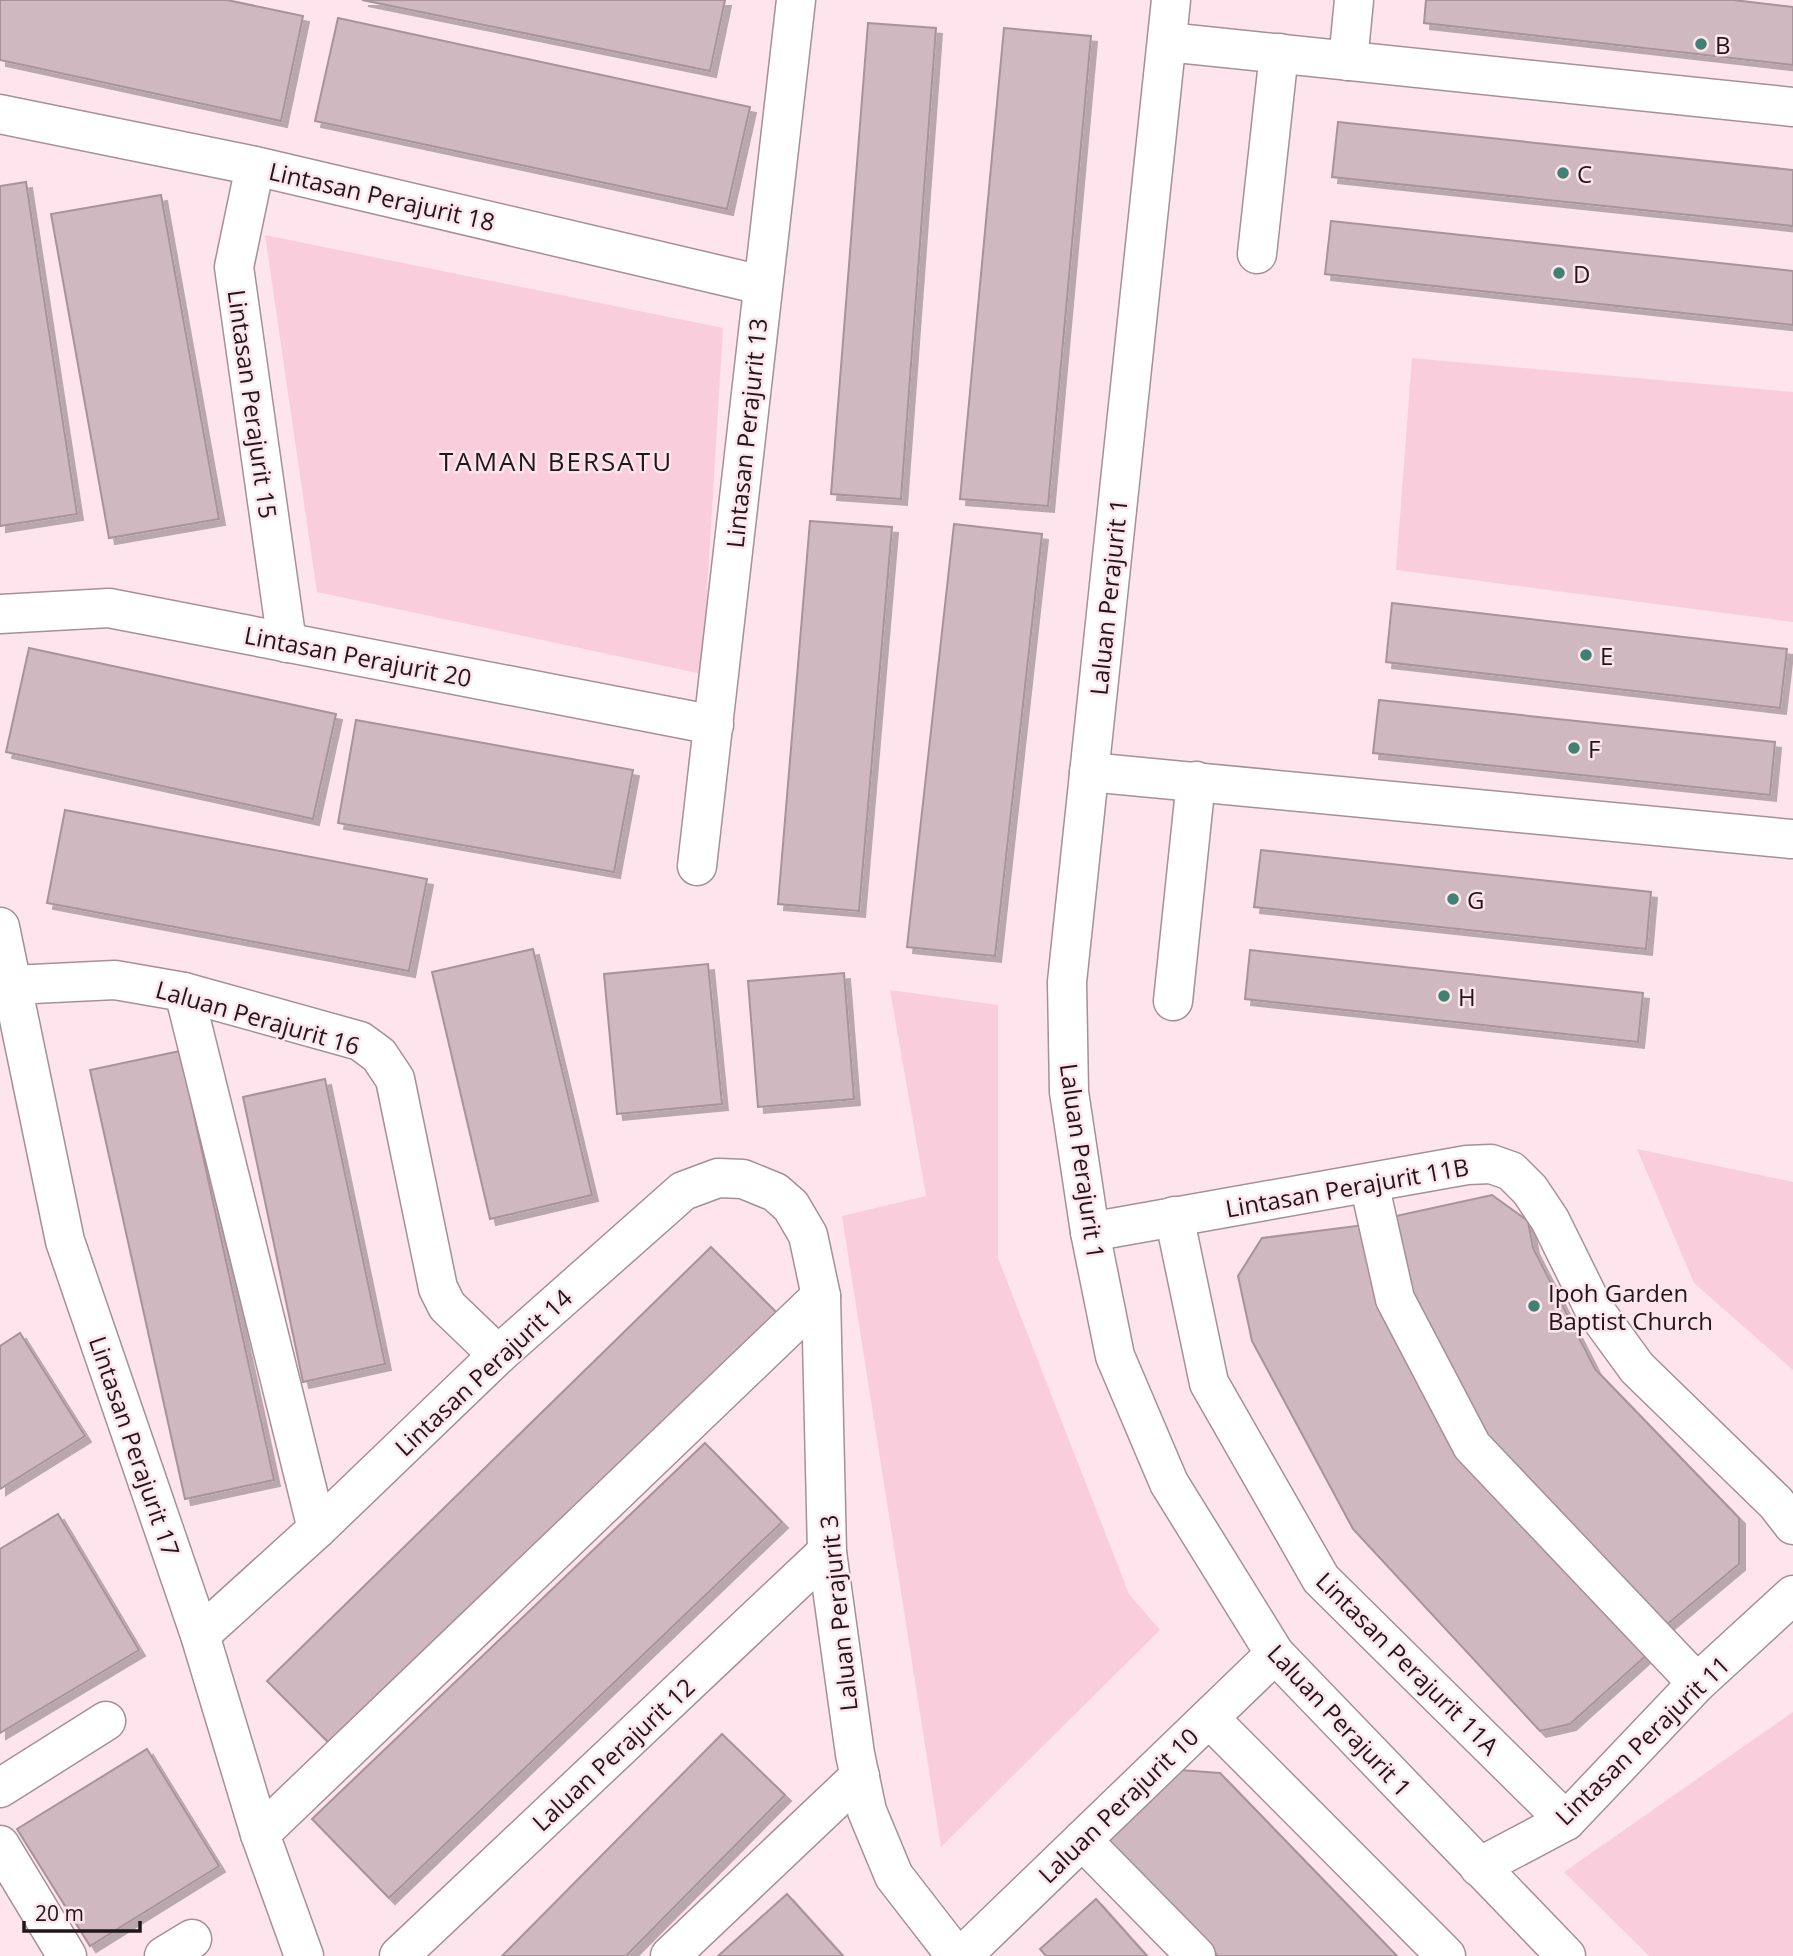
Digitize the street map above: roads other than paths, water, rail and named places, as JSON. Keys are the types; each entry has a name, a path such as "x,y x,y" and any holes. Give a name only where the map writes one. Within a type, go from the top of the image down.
{"street":[{"name":"Lintasan Perajurit 13","path":"697,866 796,0"},
{"name":"Laluan Perajurit 1","path":"1171,0 1068,982 1069,1092 1090,1232 1115,1356 1168,1483 1275,1654 1566,1956"},
{"path":"1348,61 1354,0"},
{"path":"1167,42 1793,107"},
{"path":"1257,254 1279,53"},
{"name":"Lintasan Perajurit 18","path":"0,114 255,166 762,285"},
{"name":"Lintasan Perajurit 15","path":"255,166 234,267 287,643"},
{"name":"Lintasan Perajurit 20","path":"0,614 109,608 715,725"},
{"path":"1089,772 1791,839"},
{"path":"1173,1001 1196,781"},
{"name":"Lintasan Perajurit 17","path":"0,927 65,1241 200,1635 260,1834 304,1956"},
{"name":"Laluan Perajurit 16","path":"12,985 115,980 184,992 360,1041 379,1055 395,1079 438,1289 447,1306 498,1355"},
{"path":"184,992 317,1530"},
{"name":"Lintasan Perajurit 11B","path":"1090,1232 1479,1164 1491,1164 1511,1171 1530,1190 1550,1220 1594,1309 1637,1368 1785,1514"},
{"name":"Lintasan Perajurit 14","path":"200,1635 317,1530 498,1355 683,1191 718,1178 743,1179 775,1192 791,1206"},
{"path":"1369,1183 1395,1299 1472,1446 1698,1683"},
{"name":"Laluan Perajurit 3","path":"791,1206 808,1235 821,1296 827,1552 867,1811 894,1876 956,1956"},
{"name":"Lintasan Perajurit 11A","path":"1174,1216 1209,1383 1321,1579 1566,1821"},
{"path":"260,1834 821,1296"},
{"name":"Laluan Perajurit 12","path":"399,1956 827,1552"},
{"name":"Lintasan Perajurit 11","path":"1479,1867 1566,1821 1698,1683 1793,1595"},
{"name":"Laluan Perajurit 10","path":"962,1956 1275,1654"},
{"path":"1209,1718 1446,1956"},
{"path":"0,1788 106,1721"},
{"path":"670,1956 860,1776"},
{"path":"1082,1840 1196,1956"},
{"path":"0,1845 66,1956"}],"place":[{"name":"B","path":"1701,44"},
{"name":"C","path":"1563,173"},
{"name":"D","path":"1559,273"},
{"name":"E","path":"1586,655"},
{"name":"F","path":"1574,748"},
{"name":"G","path":"1453,899"},
{"name":"H","path":"1444,996"},
{"name":"Ipoh Garden Baptist Church","path":"1534,1306"}],"district":[{"name":"TAMAN BERSATU","path":"556,461"}]}
